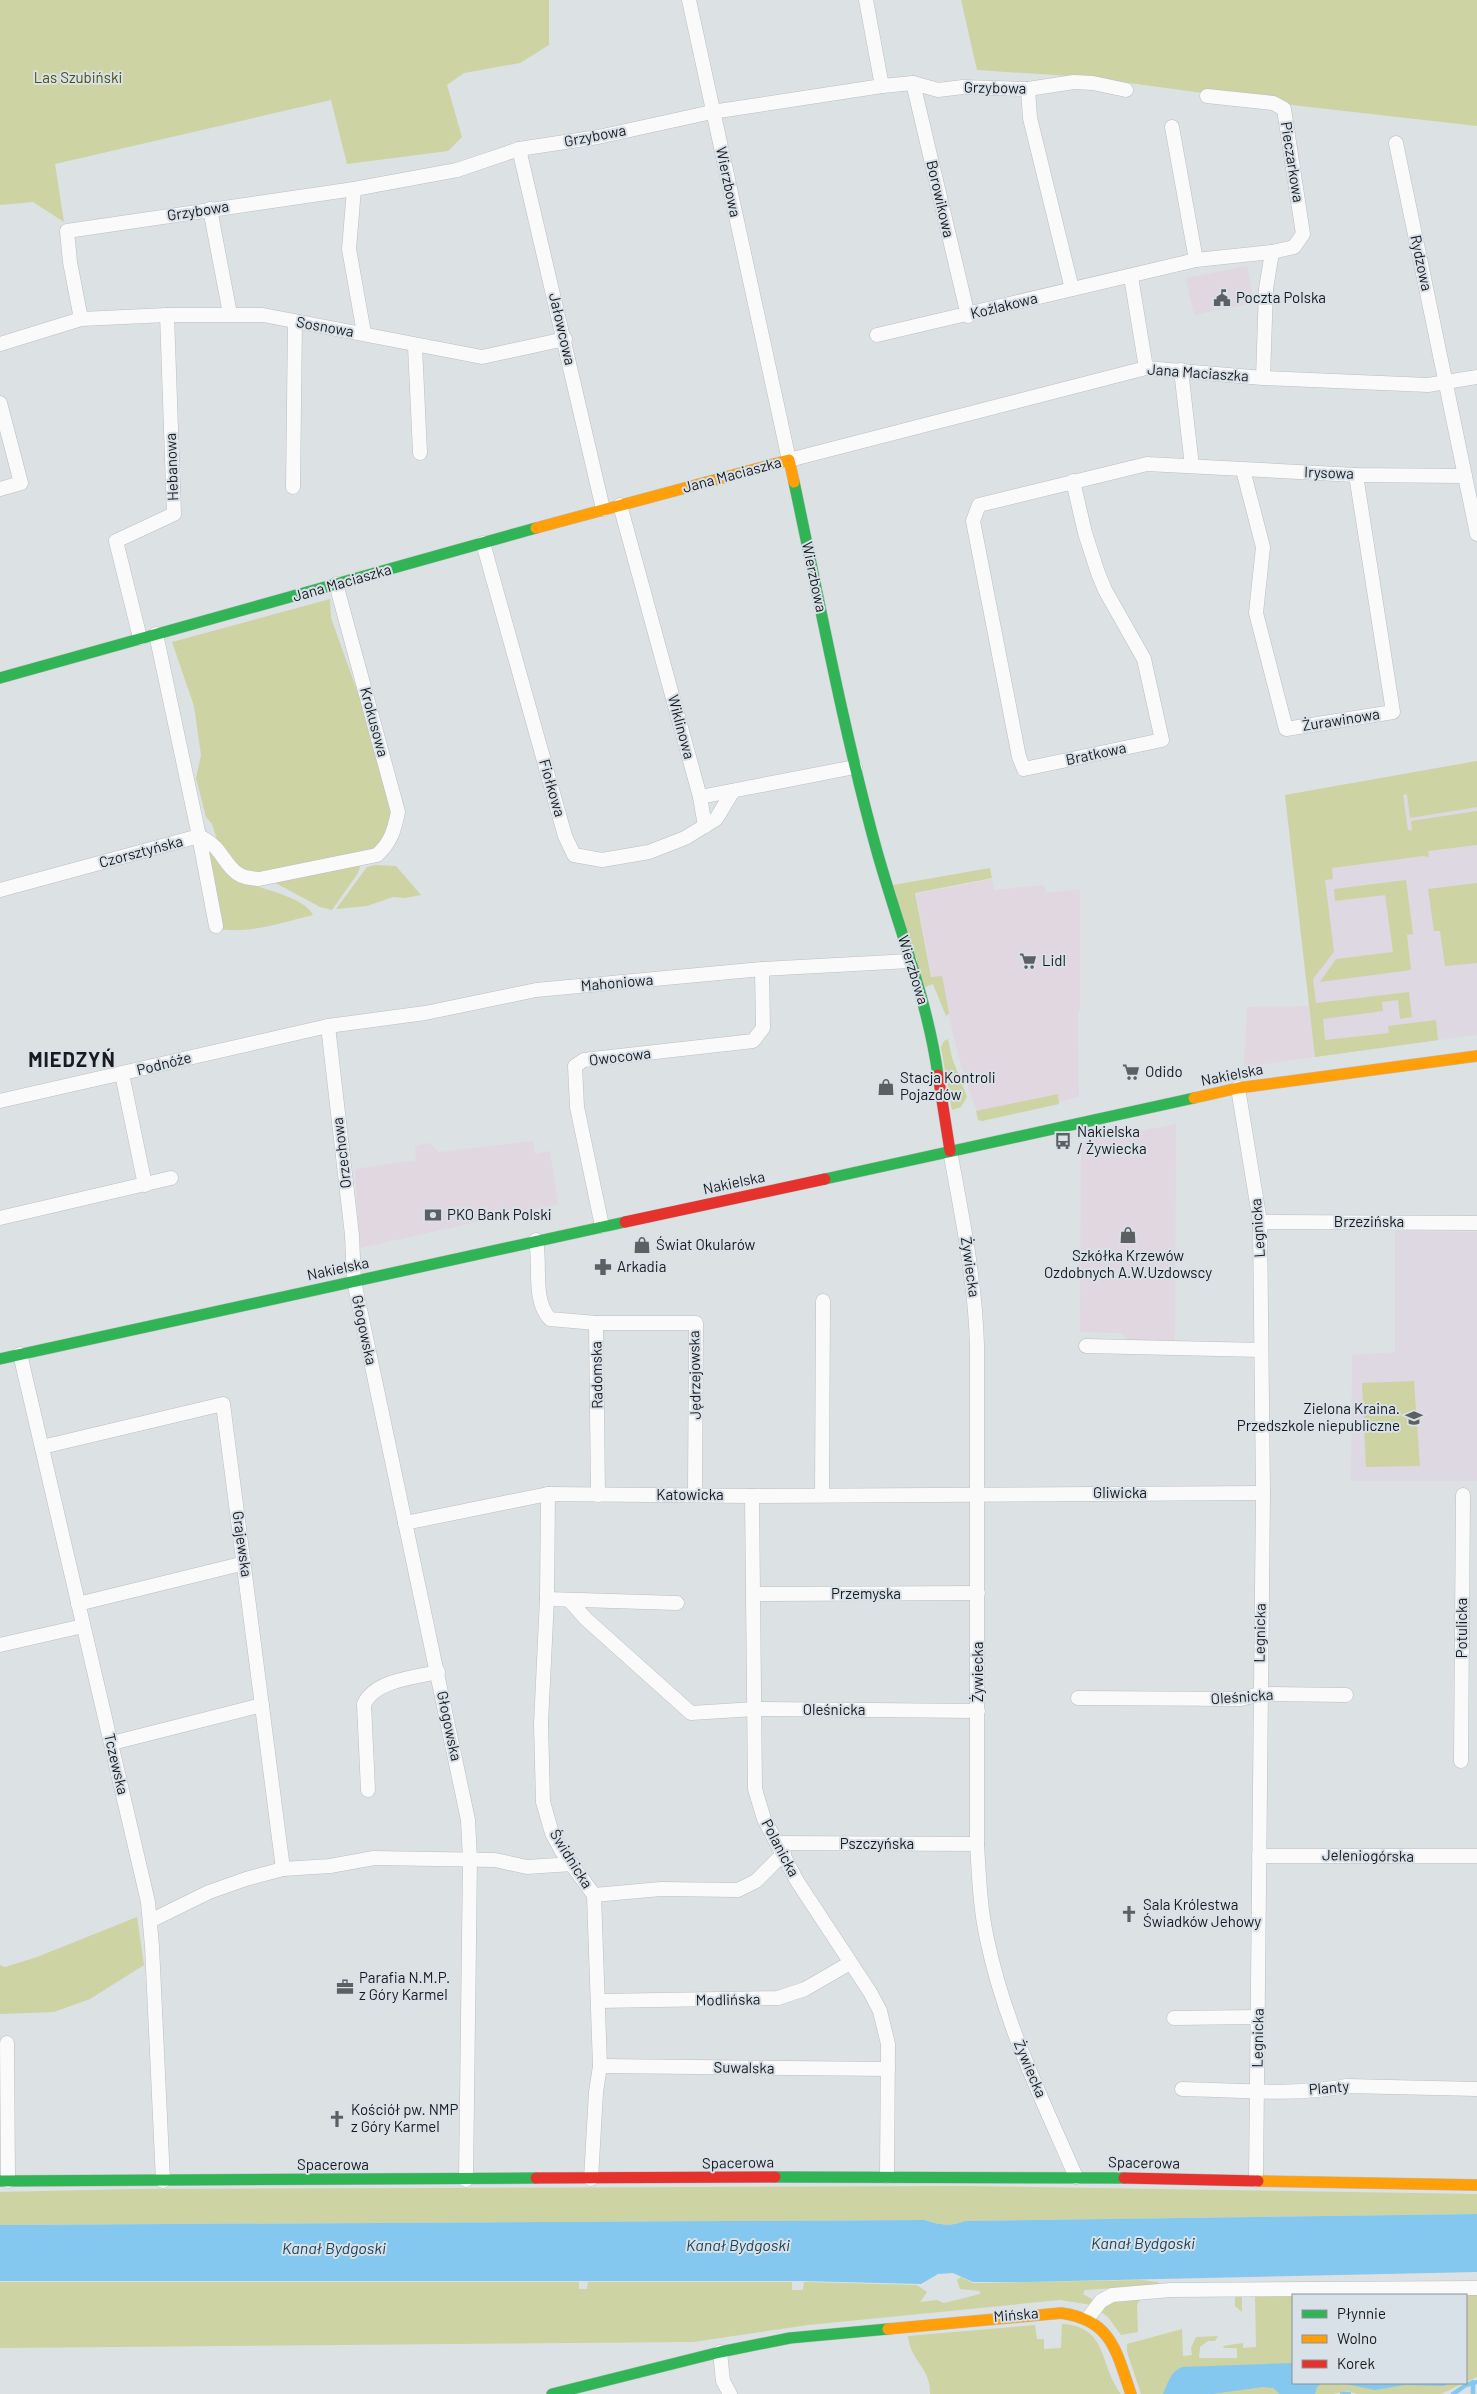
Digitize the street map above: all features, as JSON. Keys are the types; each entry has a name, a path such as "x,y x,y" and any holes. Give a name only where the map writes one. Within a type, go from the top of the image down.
{"street":[{"name":"Wierzbowa","path":"689,0 855,766 879,861 932,1033 950,1151"},
{"path":"866,0 882,86"},
{"name":"Grzybowa","path":"81,319 70,262 67,231 354,189 457,170 519,150 598,137 712,112 882,86 913,83 938,90 963,87 1028,89 1074,82 1093,83 1126,90"},
{"name":"Borowikowa","path":"913,83 968,316"},
{"path":"1028,89 1030,118 1072,289"},
{"name":"Pieczarkowa","path":"1207,96 1273,104 1284,109 1303,234"},
{"path":"1172,127 1196,260"},
{"name":"Rydzowa","path":"1396,144 1477,530"},
{"name":"Jałowcowa","path":"519,150 565,339 603,509"},
{"path":"354,189 349,249 364,333"},
{"path":"210,209 230,314"},
{"name":"Koźlakowa","path":"878,335 968,316 1196,260 1272,252 1294,247 1303,234"},
{"path":"1263,378 1266,289 1272,252"},
{"path":"1131,277 1146,368"},
{"name":"Sosnowa","path":"0,344 81,319 230,314 263,315 364,333 415,346 482,357 565,339"},
{"name":"Hebanowa","path":"140,638 116,541 174,514 167,315"},
{"path":"293,487 295,322"},
{"path":"415,346 420,453"},
{"name":"Jana Maciaszka","path":"0,678 603,509 1146,368 1263,378 1428,385 1477,377"},
{"path":"1181,370 1192,466"},
{"path":"0,403 21,483 0,488"},
{"name":"Irysowa","path":"978,505 1147,464 1356,475 1465,476"},
{"name":"Żurawinowa","path":"1243,470 1263,547 1256,613 1286,729 1393,712 1356,475"},
{"name":"Bratkowa","path":"978,505 973,521 1019,757 1024,769 1162,740 1144,658 1109,597 1098,573 1085,533 1073,481"},
{"name":"Wiklinowa","path":"620,505 700,797 705,826"},
{"name":"Fiołkowa","path":"483,543 565,836 574,855 602,860 649,852 685,838 716,819 733,791"},
{"name":"Krokusowa","path":"199,836 214,846 233,872 244,878 258,879 377,855 388,845 394,833 398,812 336,584"},
{"name":"Czorsztyńska","path":"0,890 199,836 156,634"},
{"path":"700,797 855,766"},
{"path":"199,836 216,926"},
{"name":"Mahoniowa","path":"328,1026 425,1013 536,990 762,969 910,962"},
{"name":"Owocowa","path":"602,1226 577,1108 575,1066 584,1060 752,1041 763,1028 762,969"},
{"name":"Podnóże","path":"0,1101 328,1026"},
{"name":"Orzechowa","path":"328,1026 352,1234 354,1280"},
{"name":"Nakielska","path":"0,1359 536,1240 1238,1088 1477,1056"},
{"path":"122,1074 145,1184"},
{"name":"Legnicka","path":"1238,1088 1260,1222 1262,1493 1256,2180"},
{"name":"Żywiecka","path":"950,1151 968,1245 976,1303 978,1493 977,1844 984,1925 1001,1995 1024,2057 1076,2177"},
{"path":"0,1218 172,1178"},
{"name":"Brzezińska","path":"1260,1222 1477,1223"},
{"name":"Radomska","path":"536,1240 539,1255 540,1301 544,1312 550,1319 556,1321 596,1324 598,1495"},
{"name":"Głogowska","path":"354,1280 466,1806 470,1859 466,2180"},
{"path":"822,1495 823,1301"},
{"name":"Jędrzejowska","path":"596,1324 696,1324 695,1495"},
{"path":"1086,1346 1261,1350"},
{"name":"Tczewska","path":"20,1354 112,1743 150,1921 163,2181"},
{"name":"Grajewska","path":"42,1447 224,1404 283,1869"},
{"name":"Gliwicka","path":"978,1493 1262,1493"},
{"name":"Katowicka","path":"405,1523 548,1494 752,1496 978,1493"},
{"name":"Świdnicka","path":"548,1494 547,1600 541,1714 543,1802 552,1833 594,1895 600,2066 596,2092 591,2179"},
{"name":"Potulicka","path":"1460,1761 1463,1495"},
{"name":"Polanicka","path":"752,1496 755,1789 764,1819 797,1881 880,2011 888,2044 887,2176"},
{"path":"78,1604 245,1563"},
{"name":"Przemyska","path":"754,1594 978,1593"},
{"path":"547,1600 677,1604"},
{"name":"Oleśnicka","path":"570,1601 586,1619 691,1713 755,1709 978,1711"},
{"path":"0,1645 83,1626"},
{"path":"368,1790 364,1704 367,1699 387,1686 438,1672"},
{"name":"Oleśnicka","path":"1078,1698 1241,1700 1260,1694 1346,1695"},
{"path":"112,1743 262,1705"},
{"name":"Pszczyńska","path":"780,1848 977,1844"},
{"path":"594,1895 661,1889 732,1891 748,1886 764,1874 780,1848"},
{"name":"Jeleniogórska","path":"1260,1856 1477,1856"},
{"path":"150,1921 209,1892 283,1869 330,1866 374,1858 495,1860 527,1867 572,1864"},
{"path":"764,1874 783,1874 797,1881"},
{"name":"Modlińska","path":"598,2001 778,1998 805,1989 850,1963"},
{"path":"1174,2018 1258,2017"},
{"path":"4,2181 7,2043"},
{"name":"Suwalska","path":"600,2066 888,2069"},
{"name":"Planty","path":"1182,2089 1318,2090 1347,2086 1477,2089"},
{"name":"Spacerowa","path":"4,2181 466,2180 887,2176 1076,2177 1477,2185"},
{"path":"1131,2393 1109,2339 1102,2328 1088,2318 1101,2301 1112,2295 1171,2290 1477,2288"},
{"name":"Mińska","path":"552,2394 720,2352 790,2338 1016,2315 1061,2313 1088,2318"},
{"path":"720,2352 722,2377 730,2394"}],"shaded area":[{"path":"1247,266 1254,303 1194,315 1186,278"},
{"path":"1477,761 1477,1035 1315,1057 1285,795"},
{"path":"992,879 994,890 1044,885 1046,893 1080,889 1079,1097 979,1118 958,1055 949,1016 932,978 916,894"},
{"path":"1309,1006 1315,1057 1244,1067 1247,1007"},
{"name":"Szkółka Krzewów Ozdobnych A.W.Uzdowscy","path":"1176,1124 1175,1341 1129,1341 1121,1333 1080,1332 1081,1142"},
{"path":"533,1141 535,1154 550,1151 558,1204 360,1248 355,1169 416,1160 415,1146 429,1143 439,1152"},
{"name":"Zielona Kraina. Przedszkole niepubliczne","path":"1395,1231 1477,1232 1477,1481 1351,1481 1352,1355 1395,1352"}],"green space":[{"name":"Las Szubiński","path":"0,0 549,0 549,45 520,63 464,73 447,85 462,137 448,151 347,164 331,100 55,164 64,222 33,202 0,205"},
{"path":"961,0 1477,0 1477,126 1283,104 1086,77 977,70"},
{"path":"330,599 331,618 365,713 390,811 391,819 383,847 263,875 237,871 218,843 212,824 206,817 196,778 201,755 194,706 172,642"},
{"path":"1477,761 1477,807 1410,818 1407,794 1403,795 1408,830 1412,830 1411,821 1477,811 1477,845 1428,851 1429,857 1423,856 1332,868 1333,879 1325,880 1334,952 1313,979 1316,1003 1409,992 1412,1017 1400,1019 1398,1000 1382,1002 1383,1011 1323,1019 1325,1040 1389,1033 1388,1026 1436,1020 1438,1040 1315,1057 1285,795"},
{"path":"206,848 228,873 236,879 289,897 308,908 313,915 255,929 220,929"},
{"path":"357,863 360,867 358,873 332,910 320,907 270,880"},
{"path":"375,865 396,866 421,895 405,898 393,897 367,906 336,909 367,867"},
{"path":"990,868 992,878 915,893 931,977 942,976 949,1013 946,1016 933,984 925,987 893,885"},
{"path":"1406,880 1413,934 1407,935 1411,970 1320,982 1336,959 1393,952 1385,895 1335,901 1334,889"},
{"path":"1477,883 1477,963 1445,966 1440,931 1434,931 1428,889"},
{"path":"948,1039 952,1058 967,1097 961,1107 952,1110 941,1047 944,1041"},
{"path":"1058,1094 1059,1104 982,1121 978,1120 976,1111"},
{"path":"1414,1381 1420,1466 1366,1467 1362,1383"},
{"path":"137,1917 144,1965 90,1999 54,2012 0,2014 0,1965 5,1967 37,1957"},
{"path":"962,2186 1477,2194 1477,2214 965,2221 950,2225 925,2220 0,2225 0,2192 131,2189"},
{"path":"961,2277 973,2283 1141,2280 1158,2282 1159,2285 1085,2290 1083,2294 1095,2301 1092,2305 1060,2300 808,2325 693,2342 0,2348 0,2282 579,2282 579,2289 587,2289 588,2282 792,2282 792,2290 803,2290 804,2282 917,2285 927,2292 920,2302 937,2300 944,2303 980,2294 980,2291 960,2289 957,2280"},
{"path":"1477,2292 1477,2377 1467,2382 1467,2294 1316,2294"},
{"path":"1292,2294 1292,2384 1462,2384 1441,2394 1357,2394 1348,2391 1333,2394 1141,2394 1127,2352 1127,2344 1182,2329 1183,2356 1192,2355 1191,2348 1196,2337 1218,2336 1215,2341 1208,2341 1200,2347 1199,2358 1237,2358 1237,2348 1224,2348 1223,2346 1243,2343 1243,2348 1256,2347 1255,2295 1242,2295 1242,2312 1235,2306 1235,2295"},
{"path":"1140,2299 1137,2305 1138,2332 1121,2335 1108,2317 1101,2312 1109,2301"},
{"path":"1062,2324 1077,2326 1088,2332 1095,2339 1114,2383 1121,2394 930,2394 927,2377 913,2353 908,2336 1035,2325 1037,2339 1044,2339 1044,2349 1061,2348"}],"water":[{"name":"Kanał Bydgoski","path":"1477,2214 1477,2272 1024,2282 973,2282 953,2273 938,2274 921,2284 803,2281 0,2281 0,2225 925,2220 950,2225 965,2221"},
{"path":"1292,2363 1292,2384 1321,2384 1317,2387 1315,2394 1280,2394 1273,2388 1263,2387 1212,2394 1163,2394 1172,2375 1182,2367"},
{"path":"1345,2384 1448,2384 1444,2386 1405,2385 1375,2390"}],"waterway":[{"path":"1473,2382 1473,2394"},
{"path":"1453,2394 1466,2385 1477,2382"},
{"path":"1342,2394 1349,2394"}],"traffic: fast":[{"path":"794,482 832,666 864,803 927,1017 938,1075"},
{"path":"0,678 536,528"},
{"path":"825,1179 1194,1098"},
{"path":"0,1359 625,1222"},
{"path":"775,2177 1124,2178"},
{"path":"0,2181 536,2178"},
{"path":"552,2394 720,2352 790,2338 888,2329"}],"traffic: slow":[{"path":"536,528 789,460 794,482"},
{"path":"1194,1098 1238,1088 1477,1056"},
{"path":"1258,2181 1477,2185"},
{"path":"888,2329 1061,2313 1078,2317 1102,2330 1110,2340 1116,2351 1131,2394"}],"traffic: jam":[{"path":"938,1075 950,1151"},
{"path":"625,1222 825,1179"},
{"path":"536,2178 775,2177"},
{"path":"1124,2178 1258,2181"}],"place":[{"name":"Poczta Polska","path":"1222,298"},
{"name":"Lidl","path":"1028,961"},
{"name":"Odido","path":"1131,1072"},
{"name":"Stacja Kontroli Pojazdów","path":"886,1087"},
{"name":"Nakielska / Żywiecka","path":"1063,1141"},
{"name":"PKO Bank Polski","path":"433,1215"},
{"name":"Szkółka Krzewów Ozdobnych A.W.Uzdowscy","path":"1128,1235"},
{"name":"Świat Okularów","path":"642,1245"},
{"name":"Arkadia","path":"603,1267"},
{"name":"Zielona Kraina. Przedszkole niepubliczne","path":"1414,1418"},
{"name":"Sala Królestwa Świadków Jehowy","path":"1129,1914"},
{"name":"Parafia N.M.P. z Góry Karmel","path":"345,1987"},
{"name":"Kościół pw. NMP z Góry Karmel","path":"337,2119"}],"district":[{"name":"MIEDZYŃ","path":"72,1060"}]}
